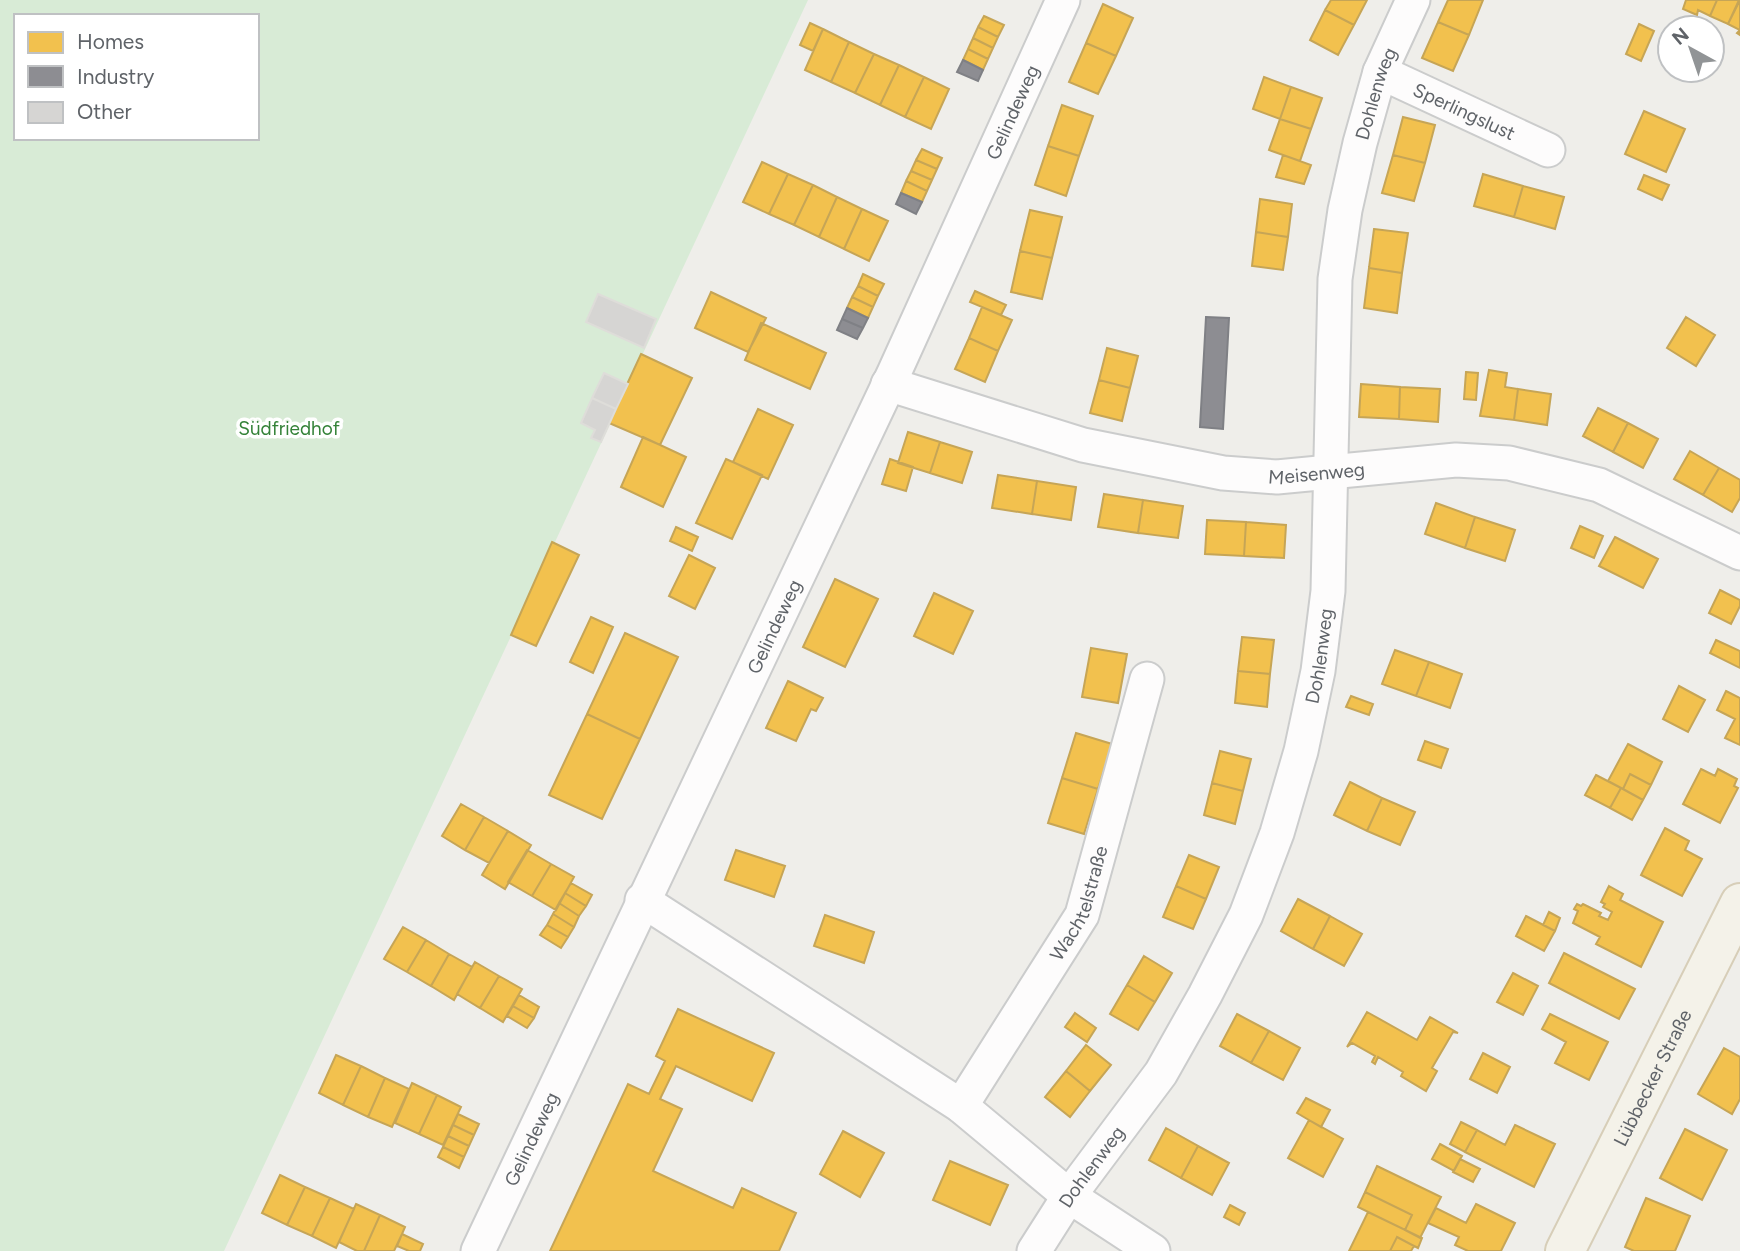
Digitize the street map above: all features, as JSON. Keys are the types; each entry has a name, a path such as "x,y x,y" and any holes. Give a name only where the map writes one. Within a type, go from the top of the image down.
{"main road":[{"name":"Lübbecker Straße","path":"1565,1251 1740,903"}],"street":[{"name":"Gelindeweg","path":"478,1251 888,384 1063,0"},
{"name":"Dohlenweg","path":"1034,1251 1069,1196 1161,1073 1246,915 1277,834 1301,751 1318,671 1328,591 1335,279 1345,210 1380,72 1413,0"},
{"name":"Sperlingslust","path":"1380,72 1548,150"},
{"name":"Meisenweg","path":"888,384 1096,448 1223,473 1277,477 1456,460 1508,463 1599,485 1740,553"},
{"name":"Wachtelstraße","path":"961,1106 1082,915 1147,679"},
{"path":"642,900 961,1106 1069,1196 1153,1251"}],"green space":[{"name":"Südfriedhof","path":"0,0 808,0 224,1251 0,1251"}],"building: Homes":[{"path":"1331,0 1367,0 1354,25 1325,10"},
{"path":"1448,0 1483,0 1469,35 1438,22"},
{"path":"1686,0 1717,0 1711,14 1698,10 1695,14 1683,9"},
{"path":"1717,0 1739,0 1728,24 1726,14 1711,14"},
{"path":"1740,0 1740,30 1728,24"},
{"path":"1103,4 1133,18 1116,56 1086,43"},
{"path":"1325,10 1354,25 1338,55 1310,40"},
{"path":"984,16 1004,25 998,37 978,27"},
{"path":"1438,22 1469,35 1453,71 1422,58"},
{"path":"810,23 823,29 813,51 800,45"},
{"path":"1639,24 1654,31 1641,61 1626,54"},
{"path":"978,27 998,37 993,48 973,38"},
{"path":"823,29 849,42 831,82 805,70"},
{"path":"973,38 993,48 988,59 968,49"},
{"path":"849,42 874,54 855,93 831,82"},
{"path":"1086,43 1116,56 1098,94 1069,82"},
{"path":"968,49 988,59 983,70 963,60"},
{"path":"874,54 899,65 880,105 855,93"},
{"path":"899,65 924,77 905,117 880,105"},
{"path":"924,77 949,89 931,129 905,117"},
{"path":"1264,77 1291,87 1280,119 1253,109"},
{"path":"1291,87 1322,98 1311,129 1280,119"},
{"path":"1062,105 1093,116 1079,156 1048,146"},
{"path":"1644,111 1685,129 1666,172 1625,154"},
{"path":"1403,117 1435,125 1425,163 1393,155"},
{"path":"1280,119 1311,129 1300,161 1269,150"},
{"path":"1048,146 1079,156 1066,196 1035,185"},
{"path":"922,149 942,158 937,169 916,160"},
{"path":"1283,155 1311,165 1304,184 1276,177"},
{"path":"1393,155 1425,163 1414,201 1382,193"},
{"path":"916,160 937,169 932,180 911,171"},
{"path":"762,162 788,174 769,214 743,202"},
{"path":"911,171 932,180 927,191 906,181"},
{"path":"788,174 813,185 794,225 769,214"},
{"path":"1483,174 1523,186 1514,217 1474,206"},
{"path":"1644,175 1669,185 1662,200 1638,189"},
{"path":"906,181 927,191 922,202 901,193"},
{"path":"813,185 837,197 819,237 794,225"},
{"path":"1523,186 1564,197 1555,229 1514,217"},
{"path":"837,197 862,209 844,249 819,237"},
{"path":"1260,199 1292,204 1288,237 1256,232"},
{"path":"862,209 888,221 869,261 844,249"},
{"path":"1030,210 1062,217 1052,258 1020,251"},
{"path":"1374,229 1408,233 1402,273 1369,268"},
{"path":"1256,232 1288,237 1283,270 1252,266"},
{"path":"1020,251 1052,258 1042,299 1011,292"},
{"path":"1369,268 1402,273 1397,313 1364,308"},
{"path":"863,274 884,284 878,296 858,286"},
{"path":"858,286 878,296 873,307 852,297"},
{"path":"975,291 1006,305 1001,315 970,302"},
{"path":"711,292 766,318 748,352 695,328"},
{"path":"852,297 873,307 868,318 847,308"},
{"path":"982,307 1012,320 998,351 969,338"},
{"path":"1686,317 1715,335 1696,366 1667,348"},
{"path":"761,323 826,353 810,389 745,360"},
{"path":"969,338 998,351 985,382 955,369"},
{"path":"1107,348 1138,356 1130,388 1099,380"},
{"path":"641,354 692,378 660,445 609,423"},
{"path":"1489,370 1507,373 1505,387 1518,389 1514,420 1480,416"},
{"path":"1466,372 1478,373 1476,400 1464,399"},
{"path":"1099,380 1130,388 1122,421 1090,413"},
{"path":"1361,384 1400,387 1399,419 1359,417"},
{"path":"1400,387 1440,389 1438,422 1399,419"},
{"path":"1518,389 1551,394 1547,425 1514,420"},
{"path":"1598,408 1628,423 1613,452 1583,436"},
{"path":"758,409 793,425 768,479 733,462"},
{"path":"1628,423 1658,439 1643,468 1613,452"},
{"path":"908,432 940,442 930,473 898,463"},
{"path":"643,437 686,457 663,507 621,487"},
{"path":"940,442 972,452 962,483 930,473"},
{"path":"1690,451 1719,468 1703,495 1674,479"},
{"path":"726,459 762,475 732,539 696,523"},
{"path":"890,459 913,467 906,491 882,484"},
{"path":"1719,468 1740,480 1740,498 1732,512 1703,495"},
{"path":"998,475 1037,481 1032,514 992,508"},
{"path":"1037,481 1076,487 1071,520 1032,514"},
{"path":"1104,494 1143,500 1138,533 1098,527"},
{"path":"1143,500 1183,506 1178,538 1138,533"},
{"path":"1436,503 1475,517 1465,548 1425,534"},
{"path":"1475,517 1515,530 1505,561 1465,548"},
{"path":"1207,520 1246,522 1244,556 1205,554"},
{"path":"1246,522 1286,525 1284,558 1244,556"},
{"path":"1580,526 1603,536 1594,558 1571,548"},
{"path":"676,527 698,537 692,551 670,541"},
{"path":"1615,537 1658,559 1643,588 1599,566"},
{"path":"552,542 579,555 536,646 511,635"},
{"path":"689,555 715,568 695,609 669,596"},
{"path":"835,579 878,599 845,667 803,647"},
{"path":"1720,590 1740,600 1740,606 1731,624 1709,613"},
{"path":"934,593 973,611 953,654 914,636"},
{"path":"591,617 613,627 593,673 570,662"},
{"path":"625,633 678,657 640,739 587,714"},
{"path":"1242,637 1274,640 1270,674 1238,671"},
{"path":"1716,640 1740,651 1740,668 1710,653"},
{"path":"1091,648 1127,654 1118,703 1082,697"},
{"path":"1395,650 1429,662 1416,696 1382,684"},
{"path":"1429,662 1462,674 1450,708 1416,696"},
{"path":"1238,671 1270,674 1267,707 1235,703"},
{"path":"788,681 823,698 816,711 811,709 796,741 766,728"},
{"path":"1679,686 1705,700 1688,732 1663,719"},
{"path":"1726,691 1740,698 1740,745 1725,738 1735,719 1717,710"},
{"path":"1351,696 1373,704 1369,715 1346,707"},
{"path":"587,714 640,739 602,819 549,795"},
{"path":"1076,733 1112,744 1098,789 1062,778"},
{"path":"1425,741 1448,749 1441,768 1418,760"},
{"path":"1628,744 1662,762 1651,785 1630,774 1623,789 1608,781"},
{"path":"1220,751 1251,759 1243,791 1212,783"},
{"path":"1701,769 1715,776 1718,769 1737,779 1734,786 1738,788 1720,823 1683,804"},
{"path":"1630,774 1651,785 1643,800 1623,789"},
{"path":"1596,775 1621,788 1610,808 1585,795"},
{"path":"1062,778 1098,789 1084,834 1048,823"},
{"path":"1350,782 1382,798 1367,831 1334,815"},
{"path":"1212,783 1243,791 1235,824 1204,815"},
{"path":"1621,788 1643,800 1632,820 1610,808"},
{"path":"1382,798 1415,812 1400,845 1367,831"},
{"path":"461,804 484,817 465,850 442,836"},
{"path":"484,817 508,831 489,863 465,850"},
{"path":"1665,828 1689,841 1685,850 1702,859 1682,896 1641,875"},
{"path":"508,831 531,845 505,889 482,875"},
{"path":"527,850 551,864 532,896 508,882"},
{"path":"736,850 785,866 774,897 725,880"},
{"path":"1189,855 1219,867 1206,899 1176,886"},
{"path":"551,864 574,877 556,910 532,896"},
{"path":"571,883 592,895 586,906 565,893"},
{"path":"1176,886 1206,899 1193,929 1163,917"},
{"path":"1609,886 1623,894 1620,900 1663,922 1641,967 1596,944 1600,937 1573,923 1578,911 1574,909 1577,904 1583,904 1601,913 1599,916 1608,920 1612,912 1603,907 1605,904 1601,902"},
{"path":"565,893 586,906 579,916 559,903"},
{"path":"1298,899 1330,916 1313,949 1281,931"},
{"path":"559,903 579,916 574,927 553,914"},
{"path":"1549,912 1560,918 1555,931 1543,925"},
{"path":"553,914 574,927 568,937 547,925"},
{"path":"825,915 874,932 864,963 814,946"},
{"path":"1330,916 1362,934 1344,966 1313,949"},
{"path":"1526,916 1555,931 1544,951 1516,936"},
{"path":"547,925 568,937 561,948 540,935"},
{"path":"403,927 426,940 407,972 384,959"},
{"path":"426,940 449,954 431,986 407,972"},
{"path":"1564,953 1635,989 1619,1019 1549,983"},
{"path":"449,954 472,967 454,1000 431,986"},
{"path":"1144,956 1172,973 1155,1002 1127,985"},
{"path":"475,962 499,976 480,1008 457,994"},
{"path":"1513,973 1538,986 1523,1015 1497,1002"},
{"path":"499,976 522,989 503,1022 480,1008"},
{"path":"1127,985 1155,1002 1138,1030 1110,1014"},
{"path":"519,995 539,1007 534,1018 513,1006"},
{"path":"513,1006 534,1018 527,1028 507,1016"},
{"path":"678,1009 774,1053 752,1101 676,1066 660,1099 682,1109 653,1171 733,1208 742,1188 796,1213 779,1251 550,1251 628,1084 649,1094 665,1061 656,1056"},
{"path":"1367,1012 1417,1040 1430,1017 1458,1033 1453,1032 1432,1068 1437,1071 1426,1091 1401,1076 1403,1072 1378,1057 1375,1064 1372,1062 1375,1056 1352,1043 1347,1047"},
{"path":"1075,1013 1096,1028 1087,1042 1065,1027"},
{"path":"1237,1014 1269,1031 1251,1063 1220,1046"},
{"path":"1550,1014 1608,1042 1589,1080 1555,1063 1566,1042 1542,1029"},
{"path":"1269,1031 1300,1048 1283,1080 1251,1063"},
{"path":"1086,1045 1111,1065 1090,1091 1066,1071"},
{"path":"1724,1048 1740,1057 1740,1099 1732,1114 1698,1094"},
{"path":"1483,1053 1510,1067 1497,1093 1470,1079"},
{"path":"336,1055 361,1066 343,1105 319,1093"},
{"path":"361,1066 385,1078 368,1117 343,1105"},
{"path":"1066,1071 1090,1091 1070,1117 1045,1097"},
{"path":"385,1078 409,1089 392,1127 368,1117"},
{"path":"412,1083 437,1095 419,1134 395,1123"},
{"path":"437,1095 461,1107 443,1145 419,1134"},
{"path":"1306,1098 1330,1110 1321,1127 1297,1113"},
{"path":"458,1114 479,1124 474,1135 453,1125"},
{"path":"1309,1120 1343,1139 1323,1177 1288,1158"},
{"path":"1461,1122 1477,1130 1465,1152 1450,1144"},
{"path":"453,1125 474,1135 469,1146 448,1136"},
{"path":"1515,1125 1555,1144 1534,1187 1465,1152 1477,1130 1505,1145"},
{"path":"1166,1128 1198,1146 1181,1178 1149,1160"},
{"path":"1685,1129 1727,1150 1702,1200 1660,1178"},
{"path":"843,1131 884,1153 860,1197 820,1174"},
{"path":"448,1136 469,1146 464,1157 443,1147"},
{"path":"1440,1144 1462,1156 1454,1171 1432,1159"},
{"path":"1198,1146 1229,1163 1212,1195 1181,1178"},
{"path":"443,1147 464,1157 459,1168 438,1157"},
{"path":"1460,1159 1480,1169 1473,1182 1453,1172"},
{"path":"950,1161 1008,1185 990,1225 933,1200"},
{"path":"1377,1166 1441,1197 1420,1238 1405,1230 1412,1215 1365,1192"},
{"path":"280,1175 305,1187 287,1225 262,1213"},
{"path":"305,1187 330,1198 312,1236 287,1225"},
{"path":"1365,1192 1412,1215 1405,1230 1358,1207"},
{"path":"330,1198 354,1209 336,1248 312,1236"},
{"path":"1646,1198 1690,1216 1675,1251 1634,1251 1625,1247"},
{"path":"356,1204 380,1215 364,1251 357,1251 339,1242"},
{"path":"1476,1204 1515,1223 1501,1251 1468,1251 1455,1245 1459,1237 1428,1223 1436,1208 1466,1223"},
{"path":"1230,1205 1245,1213 1239,1225 1224,1217"},
{"path":"1368,1212 1422,1238 1418,1248 1397,1237 1390,1251 1349,1251"},
{"path":"380,1215 405,1227 402,1234 394,1251 364,1251"},
{"path":"402,1234 423,1244 420,1251 409,1251 397,1246"},
{"path":"1397,1237 1414,1246 1411,1251 1390,1251"}],"building: Industry":[{"path":"963,60 983,70 978,81 957,72"},
{"path":"901,193 922,202 916,214 896,204"},
{"path":"847,308 868,318 863,328 842,319"},
{"path":"1206,317 1229,318 1223,429 1200,427"},
{"path":"842,319 863,328 857,339 837,330"}],"building: Other":[{"path":"598,294 656,319 644,348 586,322"},
{"path":"604,373 628,384 616,409 592,398"},
{"path":"592,398 616,409 601,442 591,438 595,430 581,423"}]}
